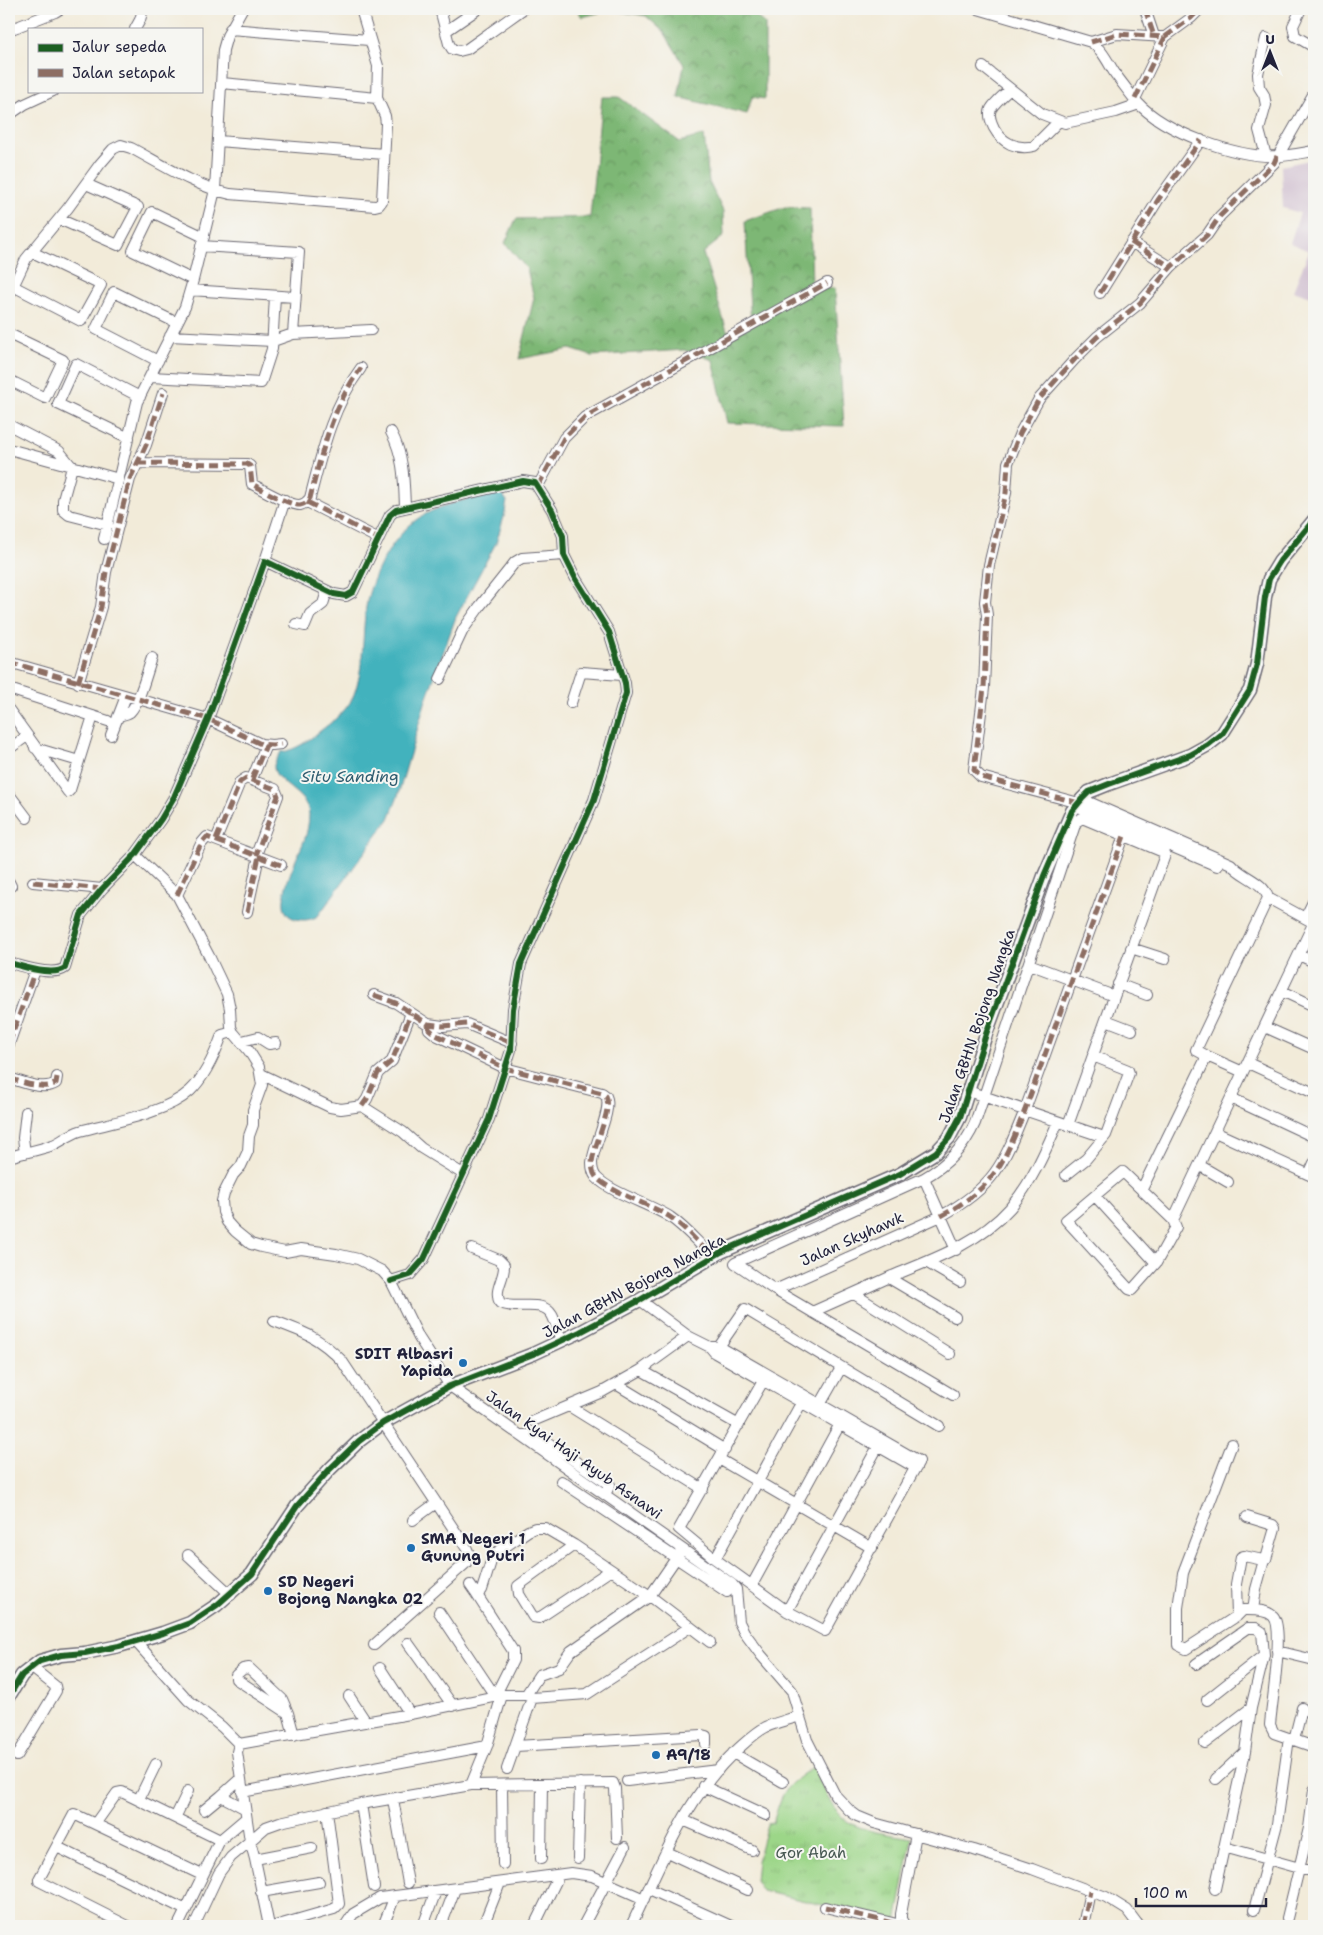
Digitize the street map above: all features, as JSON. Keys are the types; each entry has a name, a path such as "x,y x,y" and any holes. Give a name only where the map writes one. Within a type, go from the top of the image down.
{"street":[{"path":"9,30 60,9"},
{"path":"136,28 143,9"},
{"path":"104,539 140,396 185,307 194,280 215,190 223,50 230,29 242,9"},
{"path":"32,252 100,285 80,321 11,291 26,259 113,149 124,145 215,190 254,197 375,206 379,204 382,200 386,124 385,116 377,98 378,66 360,9"},
{"path":"440,9 452,48 458,51 467,49 524,9"},
{"path":"446,31 478,9"},
{"path":"978,9 1091,42 1099,48 1117,76 1137,101 1166,124 1201,140 1248,154 1266,156 1314,151"},
{"path":"1145,9 1154,36"},
{"path":"982,67 1042,114 1059,121 1071,123 1116,112 1137,101 1165,37 1200,9"},
{"path":"1301,9 1294,26 1295,36 1314,47"},
{"path":"230,29 369,40"},
{"path":"1091,42 1117,34 1165,37"},
{"path":"1266,38 1259,66 1258,81 1266,105 1259,130 1266,156"},
{"path":"222,83 377,98"},
{"path":"1010,89 992,108 990,114 991,122 998,134 1007,142 1017,146 1034,146 1059,121"},
{"path":"9,115 25,104 51,92"},
{"path":"1311,921 1268,898 1263,888 1243,875 1231,864 1079,802 981,777 974,770 984,688 987,615 985,602 989,565 1006,492 1011,454 1032,411 1039,399 1091,343 1140,303 1171,267 1207,235 1220,216 1274,163 1314,93"},
{"path":"1100,293 1131,242 1201,140"},
{"path":"218,141 384,154"},
{"path":"59,219 118,245 138,207 86,184"},
{"path":"194,280 133,251 152,212 203,242 299,252 293,334"},
{"path":"1131,242 1171,267"},
{"path":"538,486 564,438 585,417 827,284"},
{"path":"190,290 296,297"},
{"path":"158,361 96,329 114,292 177,323"},
{"path":"151,377 261,383 272,349 275,296"},
{"path":"170,336 273,341 293,334 370,330"},
{"path":"9,334 63,360 45,398 9,380"},
{"path":"129,438 58,404 76,364 140,396"},
{"path":"307,502 330,426 341,399 362,368"},
{"path":"78,683 101,607 106,572 130,479 146,446 163,393"},
{"path":"9,425 59,451 72,467"},
{"path":"391,432 397,443 402,460 405,507"},
{"path":"9,449 119,479"},
{"path":"137,463 247,464 250,466 252,484 298,505 307,502 378,539"},
{"path":"72,467 63,500 63,510 69,515 108,525"},
{"path":"265,561 327,591 342,596 353,592 390,516 396,510 522,481 532,482 538,486 552,510 563,536 564,554 583,592 609,632 626,693 594,800 521,964 513,1009 512,1043 489,1119 424,1259 410,1275 391,1281"},
{"path":"9,963 35,970 58,972 65,968 81,914 135,855 167,809 208,719 285,500"},
{"path":"1079,802 1089,792 1190,755 1208,745 1222,734 1250,690 1257,664 1269,579 1280,560 1314,520"},
{"path":"440,679 463,630 515,562 522,558 564,554"},
{"path":"296,624 305,626 310,614 323,604 327,591"},
{"path":"118,716 130,712 137,699 152,658"},
{"path":"9,662 208,719 266,745 281,744"},
{"path":"571,703 581,672 622,675"},
{"path":"9,689 108,721"},
{"path":"111,735 126,696"},
{"path":"9,710 67,792 70,790 93,716"},
{"path":"9,750 26,736"},
{"path":"252,780 266,745"},
{"path":"35,748 79,761"},
{"path":"216,840 240,782 246,778 276,790 278,796 257,855 246,912"},
{"path":"9,794 26,818"},
{"name":"Jalan GBHN Bojong Nangka","path":"9,1696 22,1675 31,1667 51,1657 84,1653 136,1642 190,1623 206,1614 231,1595 256,1569 297,1506 343,1454 383,1423 450,1386 562,1341 640,1300 717,1254 900,1174 936,1152 949,1138 960,1117 986,1034 1044,876 1065,825 1079,802"},
{"path":"735,1263 924,1178 945,1165 959,1150 975,1123 1076,822 1082,818 1163,852 1165,855 1068,1125"},
{"name":"Jalan Skyhawk","path":"775,1290 941,1216 966,1202 995,1174 1008,1152 1025,1110 1124,836"},
{"path":"177,895 204,839 207,837 281,865"},
{"path":"135,855 177,895 227,994 233,1032 256,1061 261,1074 330,1107 341,1109 362,1106 403,1132 421,1148 463,1174"},
{"path":"33,882 102,889"},
{"path":"1268,898 1196,1050 1207,1056 1314,1093"},
{"path":"1173,1220 1299,955 1311,921 1314,900"},
{"path":"1131,948 1165,959"},
{"path":"1299,955 1314,962"},
{"path":"1029,964 1114,996"},
{"path":"9,1044 35,970"},
{"path":"1118,984 1147,995"},
{"path":"1282,991 1314,1006"},
{"path":"374,995 396,1003 428,1024 443,1026 467,1024 512,1043"},
{"path":"362,1106 378,1073 392,1061 412,1013"},
{"path":"1106,1020 1132,1030"},
{"path":"428,1024 436,1035 506,1068 602,1093 606,1096 608,1106 595,1146 592,1164 595,1176 610,1187 644,1202 672,1218 717,1254 735,1263 775,1290 953,1395"},
{"path":"1265,1027 1314,1050"},
{"path":"9,1157 54,1144 78,1131 145,1114 181,1097 190,1091 201,1077 217,1050 222,1035 233,1032"},
{"path":"242,1041 258,1038 269,1044 276,1044"},
{"path":"1066,1175 1086,1159 1104,1137 1129,1073 1128,1070 1093,1056"},
{"path":"1142,1189 1207,1056"},
{"name":"Jalan Kyai Haji Ayub Asnawi","path":"261,1074 262,1085 252,1110 248,1151 224,1193 223,1212 227,1222 242,1239 251,1244 285,1252 301,1249 358,1259 382,1270 391,1281 420,1338 450,1386 605,1494 678,1554 736,1589 739,1622 761,1655 790,1687 799,1716"},
{"path":"9,1078 34,1085 51,1086 56,1083 57,1077"},
{"path":"968,1091 1104,1137"},
{"path":"1231,1098 1314,1137"},
{"path":"25,1153 24,1130 26,1112"},
{"path":"812,1312 956,1250 988,1229 1010,1208 1036,1170 1058,1122"},
{"path":"1215,1132 1312,1175 1314,1163"},
{"path":"1199,1165 1228,1182"},
{"path":"1124,1171 1173,1220 1176,1228 1156,1263 1132,1290 1067,1222 1067,1219 1095,1196 1124,1171"},
{"path":"924,1178 956,1250"},
{"path":"1095,1196 1156,1263"},
{"path":"472,1249 500,1260 504,1265 504,1277 497,1290 500,1303 512,1307 541,1306 548,1310 562,1341"},
{"path":"926,1262 960,1282"},
{"path":"889,1278 955,1317"},
{"path":"854,1294 950,1354"},
{"path":"640,1300 688,1336 715,1349 765,1377 803,1399 818,1407 880,1443 916,1468 826,1631 788,1611 716,1559 679,1528 703,1489 765,1377"},
{"path":"715,1349 744,1309 939,1426"},
{"path":"274,1322 310,1334 328,1346 342,1361 467,1549 468,1559 466,1563 374,1645"},
{"path":"533,1421 602,1392 641,1370 688,1336"},
{"path":"818,1407 841,1368"},
{"path":"641,1370 738,1425"},
{"path":"616,1384 725,1450"},
{"path":"716,1559 803,1399"},
{"path":"570,1406 703,1489"},
{"path":"818,1407 840,1424 880,1443"},
{"path":"752,1585 840,1424"},
{"path":"521,1435 530,1434 541,1438 604,1480 610,1485 605,1494"},
{"path":"788,1611 880,1443"},
{"path":"1232,1444 1183,1573 1178,1608 1178,1645 1186,1649 1237,1616 1243,1610 1268,1613 1277,1622 1277,1651 1270,1725 1274,1733 1314,1747"},
{"path":"720,1459 872,1548"},
{"path":"576,1473 564,1484 678,1554 727,1592"},
{"path":"413,1520 436,1503"},
{"path":"1247,1516 1274,1526 1256,1589 1253,1610"},
{"path":"477,1596 482,1590 493,1555 528,1531 535,1528 545,1528 650,1596 710,1642"},
{"path":"574,1545 518,1586 518,1594 533,1617 539,1618 557,1608 611,1570"},
{"path":"507,1769 516,1746 529,1696 539,1675 559,1668 572,1651 587,1638 650,1596 678,1554"},
{"path":"188,1555 231,1595"},
{"path":"1237,1616 1236,1584 1241,1557 1264,1560"},
{"path":"470,1586 513,1651 513,1660 499,1696 488,1746 474,1779"},
{"path":"439,1612 499,1696"},
{"path":"239,1744 410,1714 499,1696 588,1694 690,1627"},
{"path":"1196,1664 1248,1628 1259,1629 1262,1632 1264,1655 1251,1708 1244,1752 1215,1888"},
{"path":"136,1642 188,1700 222,1726 239,1744"},
{"path":"408,1643 453,1706"},
{"path":"1277,1651 1314,1660"},
{"path":"1207,1700 1264,1655"},
{"path":"17,1756 56,1690 55,1686 31,1667"},
{"path":"288,1713 236,1679 236,1675 243,1669 249,1668 282,1698 288,1713 294,1735"},
{"path":"380,1668 410,1714"},
{"path":"349,1696 366,1722"},
{"path":"1205,1743 1251,1708"},
{"path":"1254,1910 1277,1824 1292,1739 1302,1708"},
{"path":"634,1925 666,1852 682,1820 703,1786 733,1753 766,1728 799,1716 807,1740 835,1795 842,1804 857,1816 865,1820 982,1853 1090,1891 1121,1905 1134,1918 1138,1926"},
{"path":"516,1746 702,1735 706,1736 706,1744"},
{"path":"239,1744 237,1752 247,1829 268,1926"},
{"path":"242,1792 488,1746"},
{"path":"1216,1778 1244,1752"},
{"path":"733,1753 783,1782"},
{"path":"139,1799 156,1764"},
{"path":"627,1780 718,1770"},
{"path":"204,1810 240,1779"},
{"path":"178,1926 220,1840 247,1829 266,1827 327,1811 474,1779 502,1785 613,1782 615,1784 616,1838"},
{"path":"578,1858 580,1783"},
{"path":"541,1859 542,1784"},
{"path":"502,1785 503,1864"},
{"path":"703,1786 766,1815"},
{"path":"1287,1918 1310,1828 1314,1790"},
{"path":"175,1818 188,1791"},
{"path":"95,1824 119,1792 125,1792 220,1840"},
{"path":"221,1796 244,1808"},
{"path":"393,1798 408,1883"},
{"path":"361,1804 374,1887"},
{"path":"275,1926 334,1909 340,1904 327,1811"},
{"path":"128,1926 40,1883 39,1879 74,1814 202,1875"},
{"path":"682,1820 752,1850"},
{"path":"194,1926 219,1872 231,1857 247,1829"},
{"path":"825,1907 900,1925 916,1834"},
{"path":"57,1847 186,1910"},
{"path":"583,1926 625,1847"},
{"path":"1224,1847 1267,1861 1314,1872"},
{"path":"255,1859 312,1848"},
{"path":"666,1852 748,1890"},
{"path":"345,1926 353,1914 380,1898 559,1875 583,1873 644,1899"},
{"path":"534,1926 559,1875"},
{"path":"261,1892 318,1882"},
{"path":"484,1926 500,1883"},
{"path":"441,1926 455,1889"},
{"path":"649,1889 731,1926"},
{"path":"423,1926 436,1891"},
{"path":"1083,1926 1090,1891"},
{"path":"384,1926 395,1896"}],"shaded area":[{"path":"1314,159 1314,298 1293,291 1309,251 1290,243 1300,213 1283,208 1281,166"}],"green space":[{"path":"577,9 748,10 765,24 765,99 752,97 747,114 678,97 684,65 664,32 646,16 610,10 582,17"},
{"path":"602,97 619,97 680,142 704,135 709,182 723,211 724,236 703,253 727,331 751,325 745,221 785,207 810,208 812,289 835,288 844,426 727,423 713,360 684,350 592,356 570,349 519,359 534,298 527,269 505,243 516,219 590,217"},
{"name":"Gor Abah","path":"813,1767 834,1807 842,1817 857,1826 875,1832 912,1838 896,1922 762,1891 755,1880 757,1861 767,1824 773,1823 782,1796 790,1785"}],"water":[{"name":"Situ Sanding","path":"498,493 502,494 507,501 496,543 456,617 425,703 397,799 389,819 318,916 307,920 296,919 288,915 284,907 284,896 291,871 305,838 309,814 303,800 275,772 275,763 281,752 292,749 311,738 342,712 352,699 359,675 365,613 370,590 380,565 403,532 422,516 449,504"}],"marked path":[{"path":"1145,9 1154,36"},
{"path":"1091,42 1117,34 1165,37 1200,9"},
{"path":"1135,99 1165,37"},
{"path":"1100,293 1158,200 1201,140"},
{"path":"1079,803 981,777 974,770 984,688 987,615 985,602 989,565 1006,493 1008,463 1020,433 1039,399 1097,337 1140,303 1171,267 1207,235 1220,216 1274,163 1277,156"},
{"path":"1131,242 1171,267"},
{"path":"538,486 564,438 585,417 827,283"},
{"path":"137,463 247,464 250,466 252,484 290,503 296,505 303,504 310,498 335,414 342,398 361,368"},
{"path":"78,683 101,607 106,572 130,479 146,445 163,393"},
{"path":"307,502 379,539"},
{"path":"9,662 208,719 261,744 281,744"},
{"path":"252,779 266,745"},
{"path":"216,840 240,782 246,778 275,789 278,796 256,855"},
{"path":"941,1216 973,1195 985,1184 995,1173 1010,1146 1025,1110 1124,836"},
{"path":"177,895 201,844 207,837 281,865"},
{"path":"247,912 259,856"},
{"path":"33,882 102,889"},
{"path":"9,1044 35,970 39,970"},
{"path":"374,995 396,1003 428,1024 443,1026 467,1024 512,1043"},
{"path":"362,1106 378,1073 392,1061 411,1013"},
{"path":"428,1024 429,1029 436,1035 505,1068 602,1093 606,1096 607,1110 593,1156 594,1174 611,1188 676,1221 713,1257"},
{"path":"9,1078 33,1085 45,1086 56,1083 57,1077"},
{"path":"1083,1926 1090,1891"},
{"path":"825,1907 897,1924 903,1923"}],"cycle path":[{"path":"9,963 45,971 65,968 81,915 102,889 135,855 161,819 174,797 208,719 265,561 334,594 346,596 353,592 390,515 396,510 523,481 535,483 552,510 563,536 564,555 576,579 609,632 625,683 626,693 594,800 521,964 513,1009 511,1050 489,1119 424,1259 410,1275 391,1281"},
{"path":"9,1696 22,1675 40,1661 61,1655 85,1653 119,1646 163,1633 190,1623 217,1605 252,1574 297,1506 330,1469 359,1441 383,1423 450,1386 533,1354 580,1332 640,1300 721,1252 900,1174 936,1152 949,1138 960,1117 986,1034 1044,876 1072,811 1089,792 1190,755 1208,745 1222,734 1250,690 1257,664 1269,579 1280,561 1314,520"}],"place":[{"name":"SDIT Albasri Yapida","path":"463,1363"},
{"name":"SMA Negeri 1 Gunung Putri","path":"411,1548"},
{"name":"SD Negeri Bojong Nangka 02","path":"268,1591"},
{"name":"A9/18","path":"656,1755"}]}
